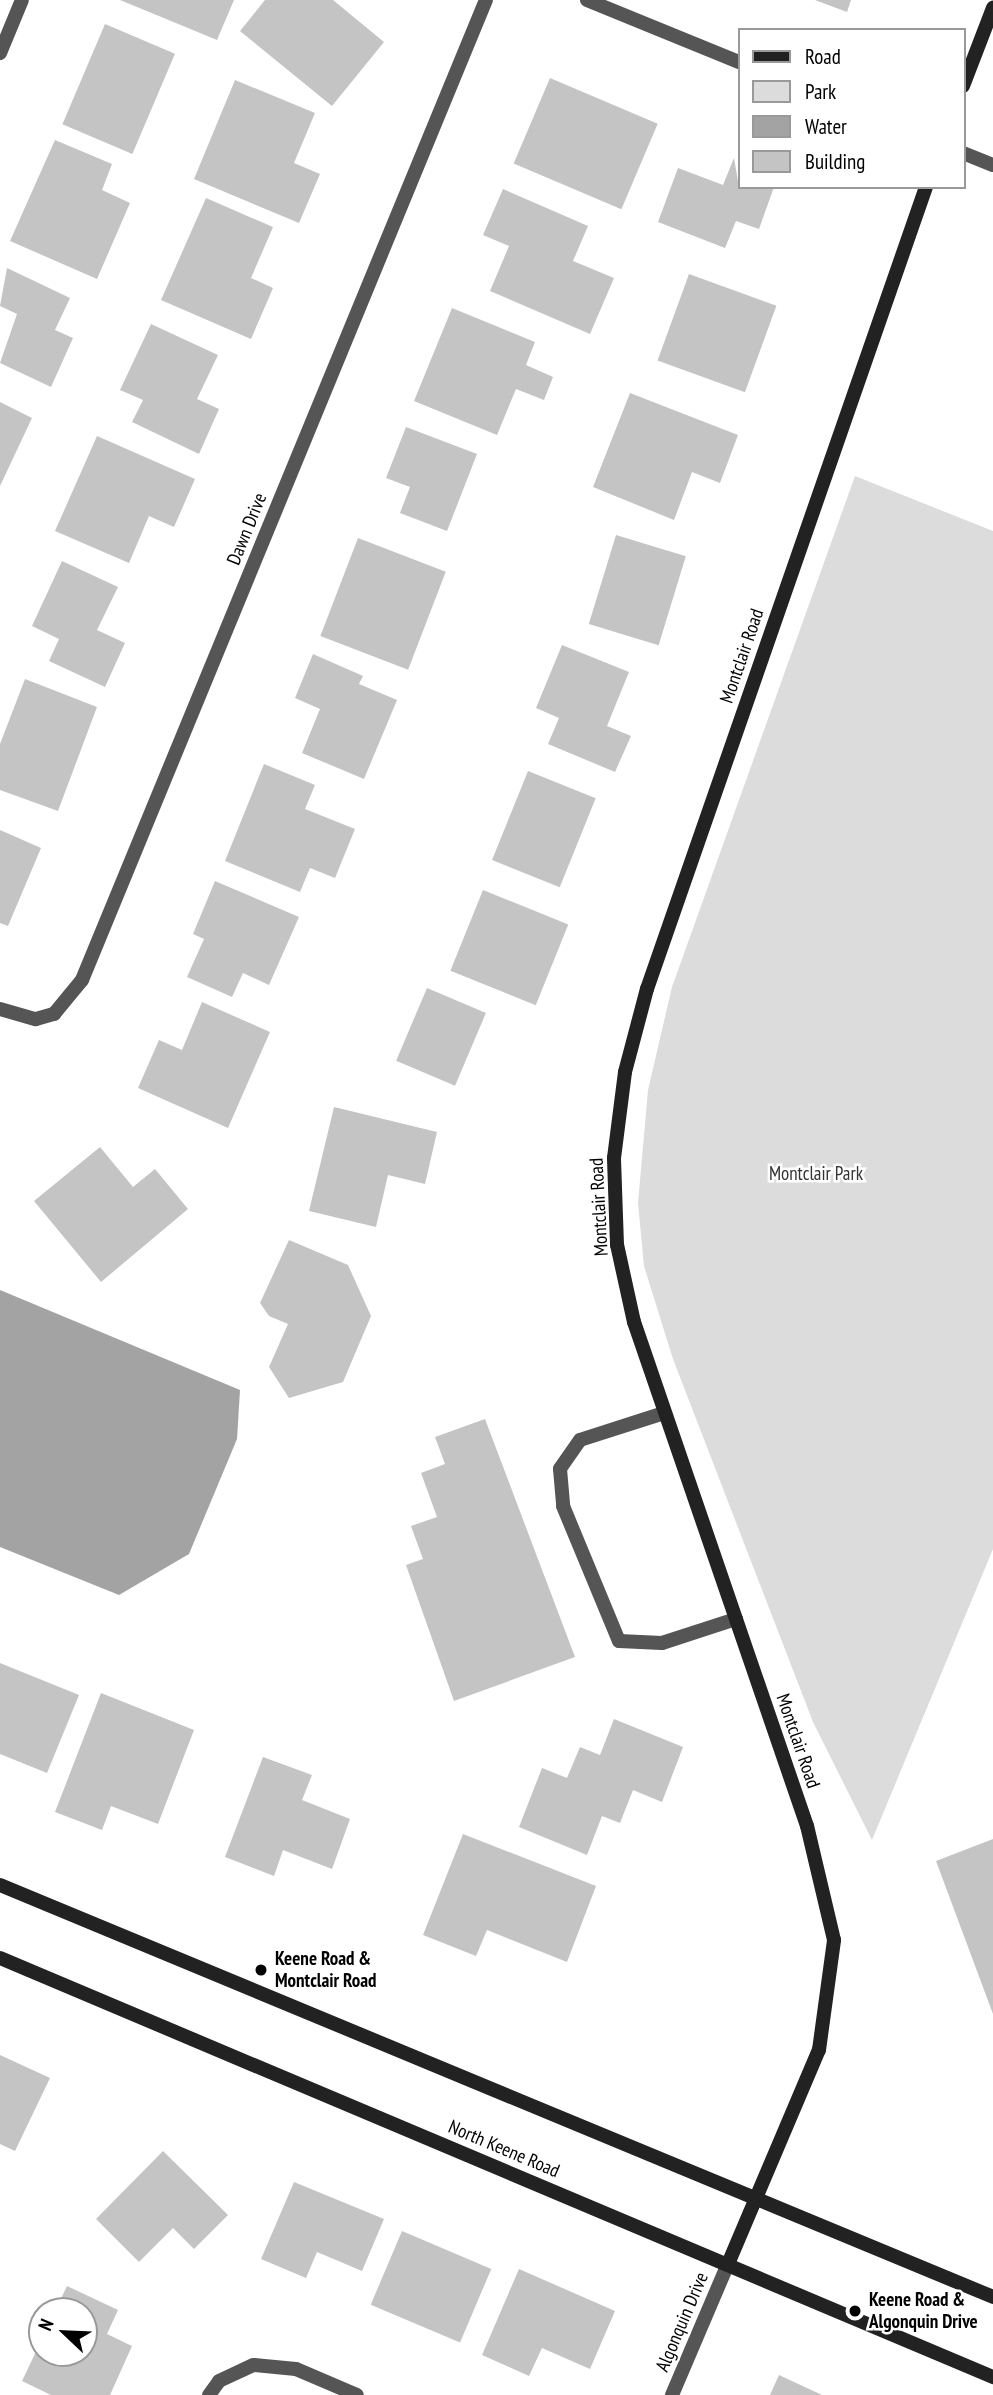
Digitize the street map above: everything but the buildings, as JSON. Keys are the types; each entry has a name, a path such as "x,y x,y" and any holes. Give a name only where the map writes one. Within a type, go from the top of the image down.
{"street":[{"path":"0,53 22,0"},
{"name":"Dawn Drive","path":"0,1009 36,1019 54,1014 82,980 486,0"},
{"path":"587,0 738,62"},
{"path":"965,81 993,8"},
{"path":"965,154 993,165"},
{"name":"Montclair Road","path":"728,2264 819,2050 834,1940 826,1887 664,1413 617,1245 614,1158 625,1072 648,989 925,189"},
{"path":"664,1413 580,1440 560,1469 563,1506 619,1641 662,1643 736,1619"},
{"path":"0,1885 993,2297"},
{"name":"North Keene Road","path":"0,1958 993,2376"},
{"name":"Algonquin Drive","path":"672,2395 728,2264"},
{"path":"209,2395 219,2381 254,2365 296,2369 357,2395"}],"green space":[{"name":"Montclair Park","path":"855,476 993,531 993,1549 872,1840 813,1722 673,1359 644,1266 638,1203 648,1090 672,987"}],"water":[{"path":"0,1290 240,1390 237,1439 189,1554 119,1595 0,1547"}],"place":[{"name":"Keene Road & Montclair Road","path":"261,1970"},
{"name":"Keene Road & Algonquin Drive","path":"855,2311"}]}
